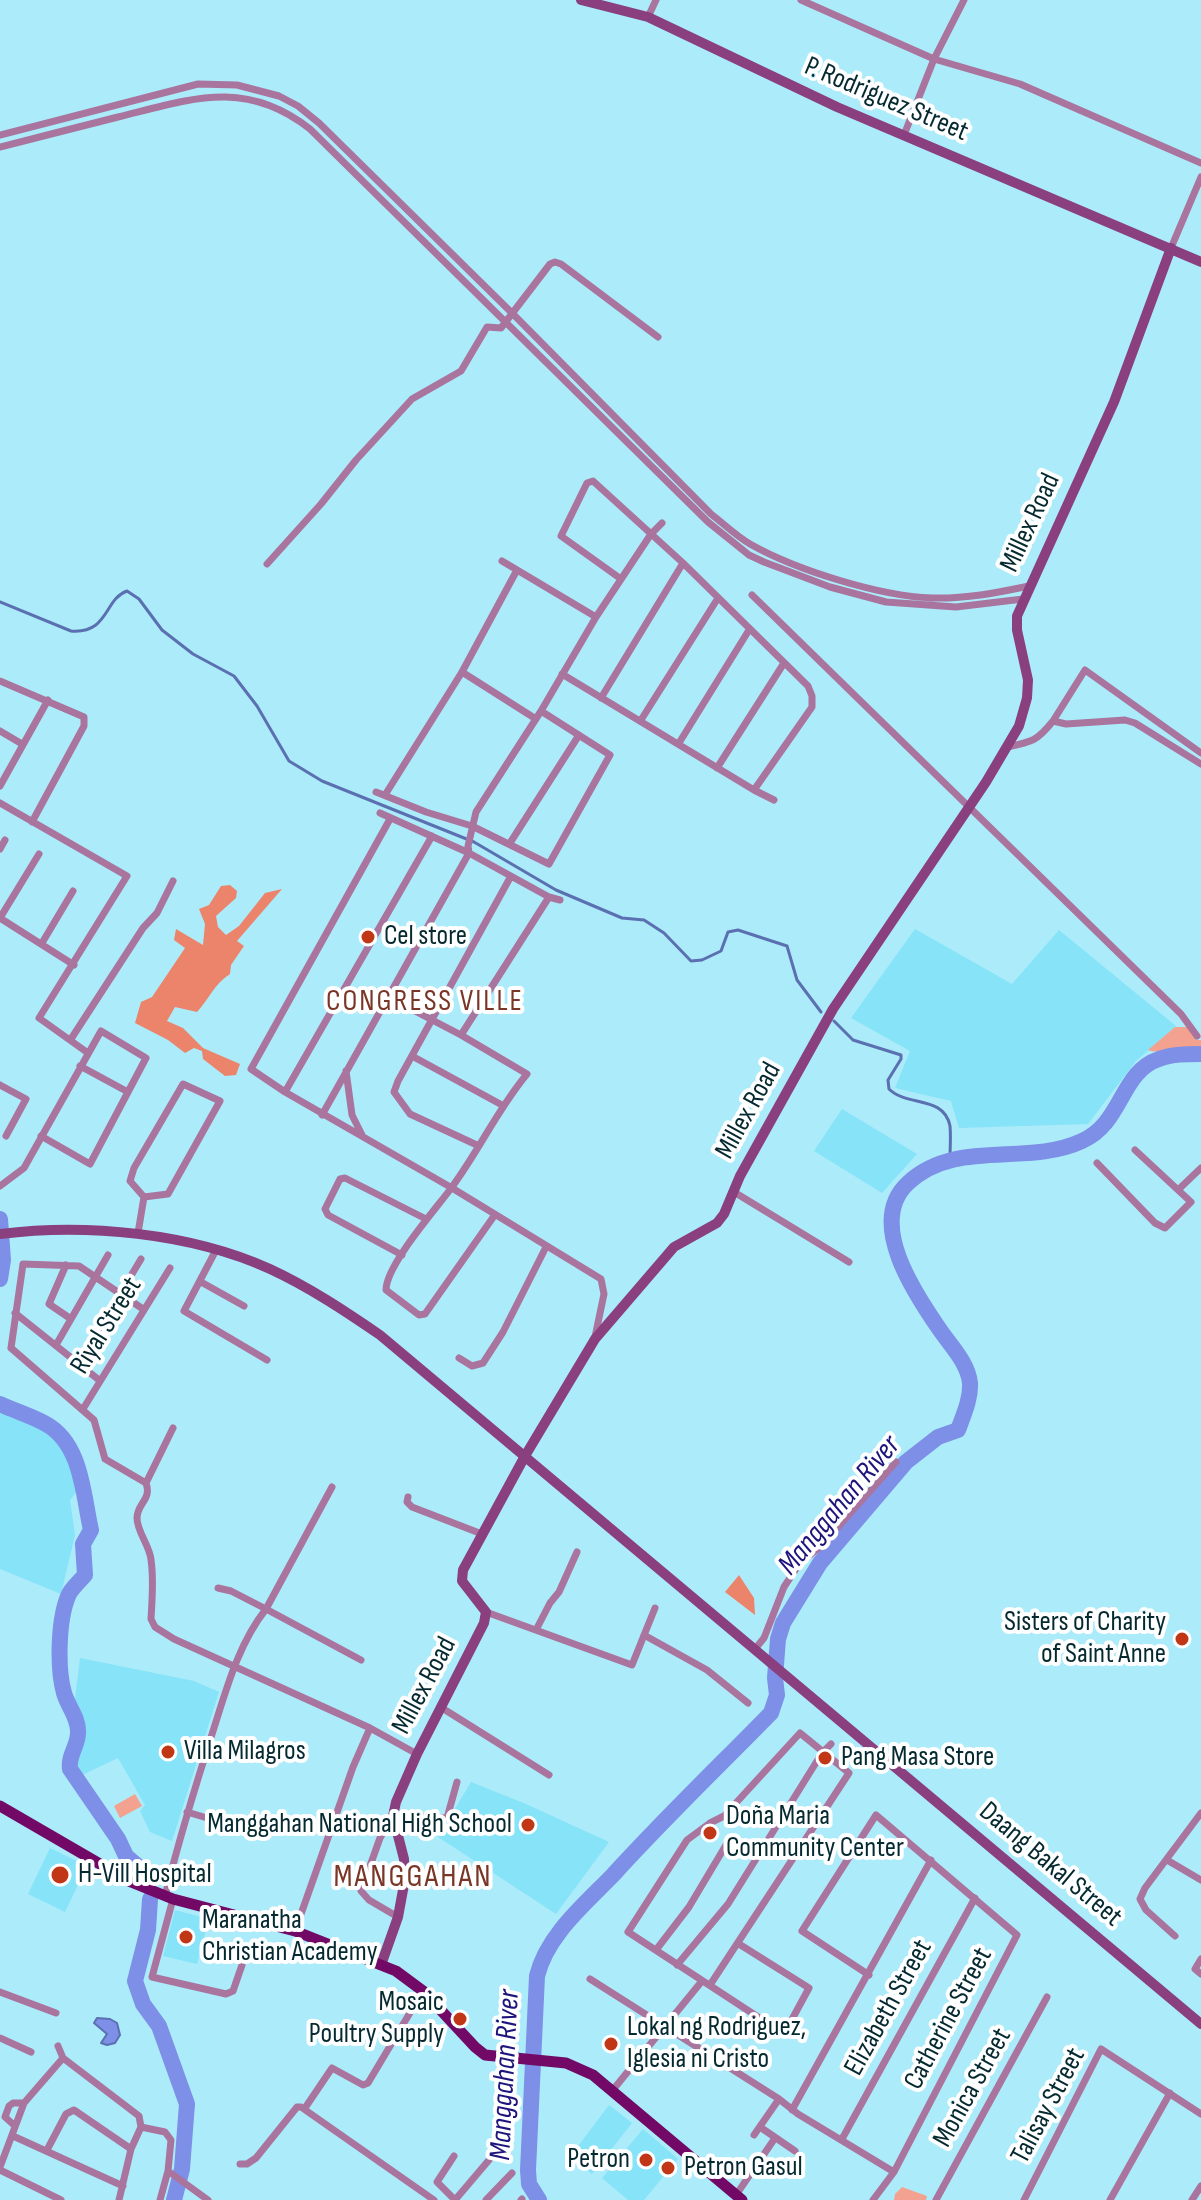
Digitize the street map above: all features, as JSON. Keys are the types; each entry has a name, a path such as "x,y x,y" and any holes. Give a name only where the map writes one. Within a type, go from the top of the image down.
{"main road":[{"path":"0,1806 131,1882 169,1897 295,1931 396,1971 423,1991 480,2051 491,2057 566,2063 593,2075 739,2198"}],"street":[{"name":"P. Rodriguez Street","path":"581,0 648,17 837,107 1201,262"},
{"path":"648,17 656,0"},
{"path":"801,0 934,59 1020,84 1201,163"},
{"path":"904,135 934,59 964,0"},
{"path":"0,135 198,84 237,85 279,96 319,123 505,323 708,522 749,555 789,573 886,602 956,607 1023,599"},
{"path":"0,147 199,97 236,97 276,107 295,118 513,314 711,514 751,545 831,576 913,597 977,597 1029,586"},
{"path":"1171,248 1201,177"},
{"name":"Millex Road","path":"393,1816 417,1754 479,1635 486,1612 462,1581 463,1570 525,1456 595,1339 674,1247 717,1223 833,1009 968,809 1019,726 1027,698 1027,669 1017,630 1017,616 1114,402 1171,248"},
{"path":"267,564 412,399 461,371 483,330 490,326 501,328 546,268 555,262 605,295 658,337"},
{"path":"621,579 561,536 587,483 593,481 683,563 808,686 812,707 754,790"},
{"path":"322,1115 390,998 469,850 476,812 596,617 651,534 662,523"},
{"path":"502,561 596,617"},
{"path":"601,698 683,563"},
{"path":"462,672 610,755 549,864 510,843 380,794 462,672 517,570"},
{"path":"752,595 1181,1014 1197,1036"},
{"path":"641,720 718,598"},
{"path":"679,743 749,630"},
{"path":"717,768 784,663"},
{"path":"1007,747 1032,742 1040,737 1085,670 1201,753"},
{"path":"562,674 774,800"},
{"path":"0,681 84,717 84,726 32,822"},
{"path":"0,786 48,700"},
{"path":"1053,721 1066,724 1125,720 1135,723 1201,764"},
{"path":"0,731 22,744"},
{"path":"510,843 579,735"},
{"path":"0,803 127,876 39,1018 88,1053"},
{"path":"380,813 469,850 549,897 560,900"},
{"path":"390,819 251,1069 322,1115 452,1188 601,1279 604,1294 595,1339"},
{"path":"285,1092 432,836"},
{"path":"0,849 5,840"},
{"path":"39,854 0,918 74,965"},
{"path":"479,1146 410,1114 394,1092 511,876"},
{"path":"71,1039 143,928 157,913 173,881"},
{"path":"42,943 73,891"},
{"path":"461,1035 549,897"},
{"path":"390,998 432,1018 527,1074 502,1105 452,1188 402,1255 386,1281 386,1290 419,1315 425,1314 494,1216"},
{"path":"1,1185 24,1168 41,1136 80,1066 101,1031 146,1058 90,1164 41,1136"},
{"path":"412,1056 502,1105"},
{"path":"80,1066 128,1092"},
{"path":"346,1069 352,1115 364,1138"},
{"path":"183,1084 220,1101 168,1194 144,1197 130,1181 134,1168 183,1084"},
{"path":"0,1085 26,1099 6,1136"},
{"path":"1097,1163 1161,1228 1169,1226 1191,1204 1179,1189 1135,1150"},
{"path":"1179,1189 1201,1168"},
{"path":"402,1255 328,1215 325,1209 340,1179 345,1178 426,1219"},
{"path":"734,1192 849,1262"},
{"path":"138,1233 144,1197"},
{"name":"Daang Bakal Street","path":"3,1233 52,1229 138,1233 216,1250 269,1268 329,1300 380,1335 1201,2024"},
{"path":"459,1358 472,1366 483,1363 503,1332 546,1247"},
{"path":"216,1250 184,1311 267,1360"},
{"path":"56,1345 108,1255"},
{"path":"78,1364 141,1259"},
{"path":"11,1348 23,1264 79,1266 143,1309"},
{"path":"66,1265 49,1304 71,1319"},
{"name":"Riyal Street","path":"83,1409 170,1268"},
{"path":"201,1282 244,1306"},
{"path":"15,1313 99,1380"},
{"path":"0,1347 11,1348 83,1409 94,1420 105,1459 146,1483 149,1490 147,1501 137,1516 151,1560 151,1619 155,1627 174,1639 370,1728 417,1754"},
{"path":"146,1483 173,1428"},
{"path":"756,1650 764,1638 784,1587 799,1564 821,1546 896,1462"},
{"path":"242,1965 237,1983 230,1993 152,1977 187,1812 235,1665 256,1620 266,1609 332,1487"},
{"path":"408,1497 407,1502 412,1507 482,1534"},
{"path":"536,1630 559,1592 577,1552"},
{"path":"218,1588 231,1591 361,1660"},
{"path":"486,1612 632,1665 655,1608"},
{"path":"644,1635 707,1670 748,1703"},
{"path":"442,1708 549,1775"},
{"path":"295,1931 353,1767 370,1728"},
{"path":"612,2091 665,2027 706,1983 739,1944 849,1773 800,1733 724,1816 687,1840 628,1932 677,1965 706,1983 784,2034 809,1988 739,1944"},
{"path":"677,1965 728,1904 822,1753 831,1744"},
{"path":"393,1816 447,1818 457,1782"},
{"path":"187,1812 251,1831"},
{"path":"1175,1936 1146,1910 1140,1899 1201,1813"},
{"name":"Catherine Street","path":"869,1975 802,1931 876,1815 1016,1933 1017,1938 894,2172 873,2200"},
{"path":"381,1965 398,1917 405,1879 404,1859 393,1816"},
{"path":"393,1816 380,1838 361,1891 369,1900 398,1917"},
{"path":"656,1950 689,1907 726,1845"},
{"path":"792,2110 931,1860"},
{"path":"1167,1860 1201,1880"},
{"name":"Elizabeth Street","path":"842,2139 975,1898"},
{"path":"1201,1959 1195,1969 1201,1974"},
{"path":"590,1979 894,2172"},
{"path":"305,2108 332,2068 363,2085 368,2083 423,1991"},
{"path":"0,1992 56,2013"},
{"name":"Monica Street","path":"936,2200 1047,1997"},
{"path":"0,2038 31,2052"},
{"path":"58,2046 63,2058 136,2112 141,2127 131,2149 119,2200"},
{"name":"Talisay Street","path":"1024,2200 1101,2049 1201,2114"},
{"path":"61,2200 0,2168 24,2103 63,2058"},
{"path":"1110,2200 1170,2093"},
{"path":"754,2135 779,2099"},
{"path":"15,2126 5,2117 6,2111 13,2103 24,2103"},
{"path":"240,2164 247,2164 256,2158 297,2107 305,2108 434,2200"},
{"path":"47,2150 66,2114 74,2110 131,2149"},
{"path":"141,2127 168,2135 171,2147 160,2200"},
{"path":"760,2127 795,2151"},
{"path":"13,2136 123,2186"},
{"path":"739,2198 775,2138"},
{"path":"454,2156 437,2182 454,2200 489,2160"},
{"path":"168,2171 208,2200"},
{"path":"486,2200 512,2173"},
{"path":"1195,2199 1201,2186"}],"shaded area":[{"path":"230,885 237,891 236,898 216,916 218,927 226,935 239,926 265,893 282,889 237,941 244,946 231,965 230,974 197,1012 175,1007 167,1021 183,1028 203,1048 240,1064 236,1075 225,1076 203,1059 202,1051 194,1048 185,1053 168,1040 135,1023 141,1002 152,997 185,948 174,940 176,929 203,945 205,924 199,909 209,905 221,886"},
{"path":"915,929 1012,984 1059,930 1176,1026 1136,1061 1088,1124 959,1128 951,1101 895,1088 910,1051 851,1018"},
{"path":"1175,1027 1190,1027 1196,1040 1201,1040 1201,1050 1148,1050"},
{"path":"842,1109 917,1154 882,1193 814,1151"},
{"path":"0,1410 48,1432 66,1455 78,1490 70,1500 75,1535 61,1594 0,1569"},
{"path":"739,1575 754,1598 755,1615 725,1592"},
{"name":"Villa Milagros","path":"80,1658 194,1681 219,1692 172,1841 150,1832 140,1811 145,1805 118,1758 78,1777 70,1760 83,1735 75,1699"},
{"path":"471,1782 609,1842 556,1914 438,1837"},
{"path":"135,1794 142,1806 120,1818 114,1806"},
{"name":"H-Vill Hospital","path":"50,1848 87,1866 65,1912 28,1894"},
{"name":"Maranatha Christian Academy","path":"175,1910 209,1919 197,1964 163,1956"},
{"path":"609,2105 632,2123 592,2174 570,2157"},
{"path":"643,2129 678,2159 644,2200 628,2200 602,2178"},
{"path":"902,2187 927,2196 926,2200 894,2200"}],"water":[{"path":"97,2018 117,2023 120,2035 115,2043 101,2043 107,2034 94,2023"}],"waterway":[{"path":"0,602 71,631 83,630 99,622 114,601 127,591 139,599 162,630 193,654 234,676 257,706 289,761 322,781 474,842 556,890 622,918 644,920 664,933 691,961 702,960 721,951 728,932 738,930 787,946 797,980 821,1012"},
{"path":"834,1021 853,1040 901,1055 888,1080 889,1089 905,1098 933,1105 946,1116 950,1126 950,1158"},
{"name":"Manggahan River","path":"539,2200 529,2184 528,2170 537,1976 549,1947 579,1909 771,1713 777,1695 778,1639 783,1623 820,1563 906,1462 938,1437 958,1430 968,1401 969,1376 919,1297 899,1258 893,1237 892,1217 896,1199 908,1183 927,1169 948,1161 1038,1152 1082,1141 1106,1122 1128,1086 1146,1066 1169,1056 1201,1054"},
{"path":"0,1219 3,1260 0,1279"},
{"path":"0,1404 41,1421 58,1433 67,1444 79,1471 91,1530 83,1544 85,1575 65,1604 60,1643 62,1683 78,1728 70,1769 118,1839 126,1856 147,1874 147,1881"},
{"path":"150,1899 148,1930 135,1981 143,2004 159,2026 187,2104 182,2169 174,2200"}],"place":[{"name":"Cel store","path":"368,937"},
{"name":"Sisters of Charity of Saint Anne","path":"1182,1639"},
{"name":"Villa Milagros","path":"168,1752"},
{"name":"Pang Masa Store","path":"825,1758"},
{"name":"Manggahan National High School","path":"528,1825"},
{"name":"Doña Maria Community Center","path":"710,1833"},
{"name":"H-Vill Hospital","path":"60,1875"},
{"name":"Maranatha Christian Academy","path":"186,1937"},
{"name":"Mosaic Poultry Supply","path":"460,2019"},
{"name":"Lokal ng Rodriguez, Iglesia ni Cristo","path":"611,2044"},
{"name":"Petron","path":"646,2160"},
{"name":"Petron Gasul","path":"668,2168"}],"district":[{"name":"CONGRESS VILLE","path":"425,1002"},
{"name":"MANGGAHAN","path":"413,1878"}]}
